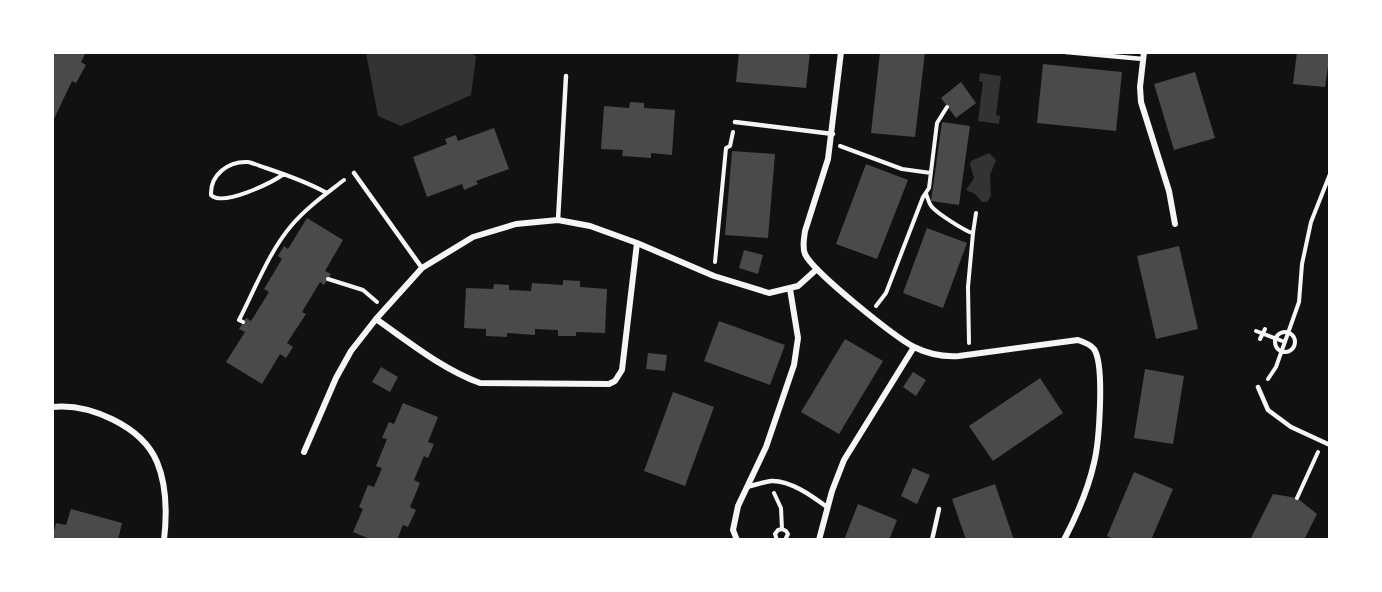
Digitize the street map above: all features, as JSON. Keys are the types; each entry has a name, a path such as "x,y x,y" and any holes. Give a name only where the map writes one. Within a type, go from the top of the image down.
{"street":[{"path":"841,52 833,134 828,159 803,241 804,252 828,280 871,314 914,346 943,357 1078,339 1087,343 1094,350 1099,368 1100,385 1094,463 1079,511 1064,540"},
{"path":"1144,56 1140,87 1141,102 1169,191 1174,224"},
{"path":"304,452 336,378 351,351 384,308 422,268 448,250 483,233 516,224 558,220 590,226 725,280 769,293 798,286 817,269"},
{"path":"376,319 437,362 460,376 480,383 609,384 615,381 622,370 637,243"},
{"path":"737,540 733,530 734,518 766,447 794,365 798,338 790,289"},
{"path":"819,540 827,507 844,460 914,346"},
{"path":"52,407 68,405 103,414 122,423 147,447 156,460 165,490 164,540"}],"lane":[{"path":"1066,52 1144,56"},
{"path":"558,220 566,76"},
{"path":"735,122 833,134"},
{"path":"354,173 422,268"},
{"path":"1258,387 1268,410 1291,427 1329,445"},
{"path":"747,487 770,481 779,482 803,491 827,507"},
{"path":"932,540 939,509"}],"path":[{"path":"871,314 886,293 929,188 937,123 947,107"},
{"path":"716,252 726,148 730,146 735,122"},
{"path":"831,144 848,147 902,169 931,173"},
{"path":"284,174 274,182 225,200 215,199 211,195 210,187 216,176 227,165 249,162 309,182 327,193"},
{"path":"243,322 239,320 291,226 327,193 354,173"},
{"path":"1258,387 1267,380 1281,352 1299,302 1302,264 1311,222 1329,174"},
{"path":"926,193 932,207 965,231 973,233"},
{"path":"969,354 968,287 976,213"},
{"path":"328,279 363,290 384,308"},
{"path":"1256,331 1264,331 1285,342"},
{"path":"1260,339 1264,331"},
{"path":"1280,332 1288,332 1295,338 1294,347 1291,351 1281,352 1275,346 1275,338 1280,332"},
{"path":"1297,498 1323,442"},
{"path":"770,481 780,508 782,529"},
{"path":"777,540 775,534 782,529"},
{"path":"782,529 788,534 785,540"}],"shaded area":[{"path":"366,53 472,53 476,57 471,95 401,126 378,116"},
{"path":"980,73 1001,76 996,115 1000,116 999,124 978,121 983,82 979,81"},
{"path":"989,153 996,160 990,175 991,196 987,202 982,202 975,194 966,190 974,178 971,161"}],"building":[{"path":"52,52 86,52 81,62 86,65 76,83 72,81 52,123"},
{"path":"739,52 810,52 806,88 736,82"},
{"path":"880,52 925,52 915,137 871,133"},
{"path":"1297,52 1330,52 1325,87 1293,84"},
{"path":"1043,64 1122,72 1116,131 1037,123"},
{"path":"1195,72 1215,138 1174,150 1154,84"},
{"path":"961,82 976,103 956,118 941,98"},
{"path":"630,102 644,103 644,108 675,110 672,155 651,153 651,158 622,156 623,150 601,149 604,106 629,108"},
{"path":"942,122 970,126 959,205 931,201"},
{"path":"494,128 509,169 476,181 478,184 464,190 462,184 427,197 413,157 447,144 445,139 456,135 458,141"},
{"path":"732,151 775,154 768,238 725,235"},
{"path":"866,164 908,180 877,259 836,244"},
{"path":"307,218 343,240 325,271 331,274 324,285 320,282 302,312 306,314 287,343 293,347 286,358 280,354 262,384 226,362 245,332 239,329 246,318 251,321 269,292 264,289 282,259 278,256 284,246 288,249"},
{"path":"927,228 967,243 943,308 903,293"},
{"path":"1179,246 1198,329 1156,339 1137,256"},
{"path":"744,250 763,255 758,274 739,268"},
{"path":"563,280 580,281 580,287 607,289 605,333 576,332 576,336 558,336 558,330 535,329 535,335 507,333 507,337 486,336 486,329 464,328 466,288 493,289 494,284 509,285 509,290 531,291 532,283 563,285"},
{"path":"719,321 785,345 770,385 704,361"},
{"path":"845,339 883,361 839,434 801,412"},
{"path":"648,353 667,355 665,371 646,369"},
{"path":"381,367 398,377 390,392 372,382"},
{"path":"1145,369 1184,376 1173,444 1134,438"},
{"path":"913,372 926,380 916,396 903,387"},
{"path":"1040,378 1063,413 993,461 969,426"},
{"path":"673,392 714,407 685,486 644,471"},
{"path":"403,403 438,417 428,442 434,444 428,458 424,456 414,480 420,483 410,507 416,510 408,527 403,525 397,540 372,540 353,532 363,509 359,507 368,485 374,487 382,468 376,466 387,439 382,438 389,422 394,424"},
{"path":"913,468 930,475 917,504 901,496"},
{"path":"1134,472 1173,489 1151,540 1115,540 1107,536"},
{"path":"995,484 1014,540 966,540 952,499"},
{"path":"1273,494 1297,498 1317,514 1304,540 1250,540"},
{"path":"858,504 897,520 889,540 844,540"},
{"path":"71,509 122,523 118,540 52,540 56,523 66,525"}]}
